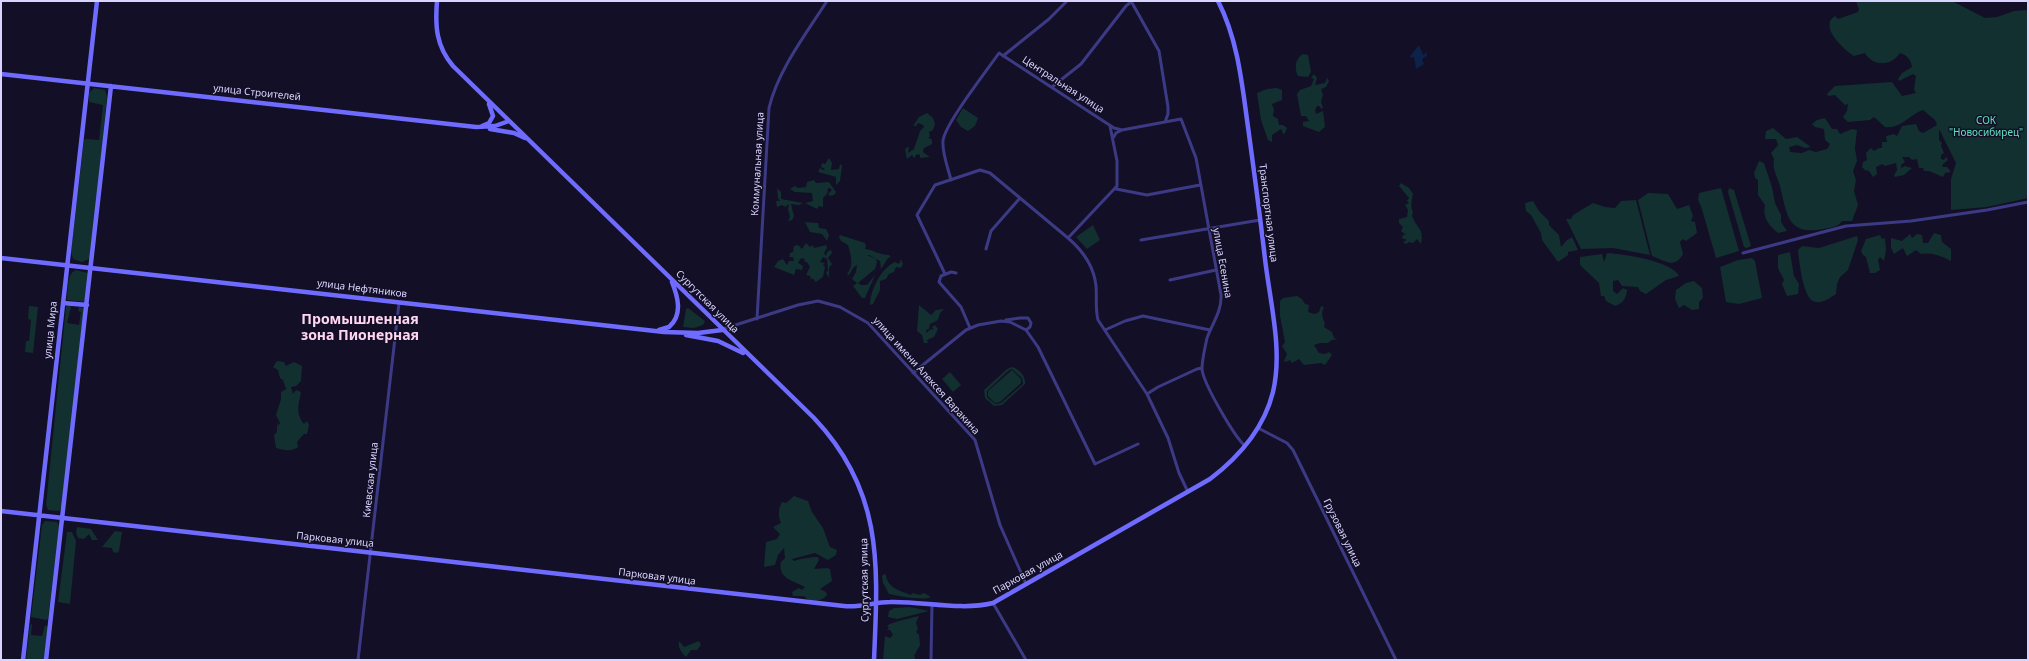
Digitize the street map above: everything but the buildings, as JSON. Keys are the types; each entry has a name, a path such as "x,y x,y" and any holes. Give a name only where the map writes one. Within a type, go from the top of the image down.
{"main road":[{"name":"улица Мира","path":"23,660 97,1"},
{"name":"Сургутская улица","path":"437,1 436,28 438,41 442,51 453,66 822,427 847,461 860,491 872,531 875,604 874,660"},
{"name":"Транспортная улица","path":"1218,1 1230,28 1238,58 1276,343 1276,361 1272,398 1258,428"},
{"name":"улица Строителей","path":"1,74 476,127 495,126 509,121"},
{"path":"46,660 92,268 111,86"},
{"path":"476,127 488,123 493,116 492,109 486,99"},
{"path":"476,127 514,133 530,141"},
{"name":"улица Нефтяников","path":"1,258 664,332 698,333 722,330"},
{"path":"652,330 669,327 677,316 678,302 671,279"},
{"path":"63,303 87,306"},
{"path":"664,332 718,341 747,355"},
{"name":"Парковая улица","path":"1,511 799,602 851,607 888,602 973,606 992,603 1026,585 1188,492 1221,471 1245,446 1258,428"}],"street":[{"name":"Коммунальная улица","path":"757,319 769,108 773,94 782,74 827,1"},
{"path":"951,180 944,148 944,135 962,105 999,53 1003,56 1049,19 1067,1"},
{"path":"1052,87 1079,66 1131,1 1159,51 1169,111 1165,122 1122,130 1116,133 1113,139"},
{"name":"Центральная улица","path":"1003,56 1110,126 1118,171 1116,188"},
{"name":"улица Есенина","path":"1165,122 1181,119 1194,150 1221,302 1210,330 1202,368 1211,394 1245,446"},
{"path":"1110,126 1122,130"},
{"path":"945,274 917,215 934,185 983,170 1020,198 1082,251 1092,271 1096,285 1096,312 1098,320 1147,394 1168,438 1179,473 1188,492"},
{"path":"1068,238 1116,188 1147,195 1200,185"},
{"path":"986,249 991,231 1020,198"},
{"path":"1743,253 1846,226 1911,221 1987,210 2028,202"},
{"path":"1141,240 1260,220"},
{"path":"1170,280 1216,270"},
{"path":"956,273 941,276 939,282 961,307 970,328"},
{"name":"улица имени Алексея Варакина","path":"722,330 812,301 832,304 856,315 868,323 975,440 1000,525 1026,585"},
{"name":"Киевская улица","path":"358,660 399,303"},
{"path":"1106,330 1125,321 1143,316 1210,330"},
{"path":"913,372 970,328 1001,321 1026,318 1031,323 1030,327 1026,330"},
{"path":"1001,321 1010,322 1026,330 1038,347 1095,464 1138,444"},
{"path":"1147,394 1196,369 1202,368"},
{"name":"Грузовая улица","path":"1258,428 1287,443 1293,450 1396,660"},
{"path":"992,603 1026,660"},
{"path":"931,660 932,604"}],"green space":[{"name":"СОК \"Новосибирец\"","path":"1856,1 1952,1 1985,18 1997,17 2014,11 2028,10 2028,198 1987,207 1951,210 1951,179 1956,163 1939,129 1939,140 1942,143 1941,146 1944,153 1941,155 1941,159 1944,160 1946,157 1948,160 1942,165 1943,167 1947,167 1951,172 1945,173 1943,177 1929,171 1924,171 1923,168 1919,168 1917,159 1912,160 1909,157 1902,157 1905,162 1901,165 1901,168 1905,166 1912,168 1904,175 1895,177 1894,175 1897,170 1896,163 1885,166 1882,164 1876,167 1877,174 1873,177 1869,171 1862,167 1863,162 1867,160 1866,153 1871,148 1874,151 1882,148 1882,142 1887,142 1886,136 1894,134 1897,136 1902,126 1916,124 1919,131 1923,133 1937,125 1935,120 1923,110 1900,124 1891,127 1885,127 1874,117 1870,120 1848,122 1843,117 1847,111 1848,104 1845,105 1835,95 1828,96 1827,94 1835,86 1892,82 1902,96 1916,93 1914,89 1916,76 1913,74 1899,81 1898,79 1902,73 1912,67 1907,56 1900,53 1897,57 1888,62 1877,63 1868,58 1865,53 1854,56 1844,49 1834,38 1829,26 1831,20 1835,16 1838,19 1858,12 1859,9"},
{"path":"1303,54 1308,55 1311,72 1308,77 1298,76 1296,70 1298,58"},
{"path":"1314,74 1317,78 1315,85 1325,83 1327,78 1329,81 1326,87 1321,89 1323,95 1321,102 1323,108 1322,109 1317,106 1315,110 1316,114 1323,111 1325,127 1319,132 1303,126 1303,122 1309,121 1306,116 1301,116 1297,94 1300,90 1311,86 1314,79 1311,78"},
{"path":"94,88 105,90 107,97 91,256 89,259 82,262 73,259 71,252 84,140 99,140 103,105 89,102 89,93"},
{"path":"1277,88 1282,90 1282,100 1272,104 1274,110 1273,116 1278,119 1279,125 1283,125 1287,128 1284,135 1281,129 1272,135 1272,142 1268,140 1261,120 1257,93 1267,89"},
{"path":"963,108 978,118 975,126 968,131 961,127 956,120"},
{"path":"927,113 933,118 935,124 933,130 929,132 930,137 928,137 932,140 932,144 924,148 923,152 930,157 920,158 920,155 917,154 914,158 912,155 907,159 905,149 909,146 908,153 914,149 920,131 924,127 918,123 916,126 913,126 919,117"},
{"path":"1825,118 1832,129 1837,129 1840,134 1852,129 1857,130 1855,148 1857,161 1853,171 1856,180 1854,191 1858,205 1852,221 1842,221 1836,226 1826,229 1802,229 1795,226 1787,214 1774,169 1774,159 1771,153 1778,145 1776,139 1765,139 1766,131 1773,128 1786,139 1797,137 1811,147 1805,148 1797,145 1789,147 1790,152 1802,153 1809,150 1816,152 1827,149 1830,144 1825,140 1824,129 1815,127 1812,124 1817,120"},
{"path":"829,158 832,163 831,170 839,169 840,164 842,166 840,181 836,185 836,177 818,172 820,168 823,170 825,169 821,167 822,163 825,164"},
{"path":"1759,161 1764,163 1772,187 1775,203 1781,215 1781,222 1787,231 1778,233 1769,224 1765,217 1765,205 1758,195 1758,180 1755,178 1754,173"},
{"path":"814,180 816,183 829,182 836,192 834,195 830,196 828,194 832,190 828,188 827,194 823,198 823,207 819,206 817,209 805,203 813,201 812,193 795,192 790,189 795,186 798,188 806,187 807,182"},
{"path":"1401,183 1409,188 1413,194 1412,216 1422,235 1421,244 1417,239 1413,243 1409,242 1406,244 1403,242 1407,240 1402,238 1403,235 1406,235 1401,231 1403,227 1399,223 1399,219 1407,217 1408,210 1405,205 1409,203 1407,201 1409,198 1399,186"},
{"path":"777,188 781,192 781,199 803,203 799,205 791,204 794,216 792,220 788,221 790,217 788,209 789,204 785,207 782,205 777,207 776,201 780,201 778,198"},
{"path":"1721,188 1739,251 1716,258 1698,200 1699,193"},
{"path":"1729,188 1734,190 1751,246 1747,248 1744,247 1728,192"},
{"path":"1648,193 1668,194 1677,209 1689,205 1693,216 1691,221 1695,222 1697,233 1686,241 1683,239 1680,242 1683,254 1680,259 1673,263 1665,262 1652,256 1638,200"},
{"path":"1636,200 1650,255 1613,248 1581,249 1566,219 1571,219 1573,215 1593,203 1605,207 1615,208 1621,201"},
{"path":"1533,201 1539,211 1549,221 1549,225 1559,235 1561,247 1572,237 1578,250 1568,252 1568,255 1558,262 1542,240 1541,233 1531,215 1526,211 1525,203"},
{"path":"805,222 818,223 819,228 826,229 829,235 827,241 822,234 810,232"},
{"path":"1093,225 1100,240 1087,249 1076,237"},
{"path":"1934,233 1941,235 1942,242 1951,249 1951,261 1936,255 1921,254 1916,250 1907,256 1903,248 1894,254 1891,248 1891,238 1902,241 1910,234 1912,238 1917,234 1922,235 1923,243 1928,243"},
{"path":"840,235 865,243 865,249 889,255 891,257 888,258 881,269 880,261 869,255 867,255 876,259 877,262 875,269 858,283 861,285 867,285 875,275 865,298 862,298 853,286 857,283 852,279 856,272 857,265 853,268 849,275 847,274 851,268 851,256 848,245 841,241 839,237"},
{"path":"1880,235 1882,239 1885,238 1886,250 1884,261 1880,257 1878,260 1880,270 1875,273 1870,273 1866,257 1861,251 1866,239"},
{"path":"1857,236 1858,240 1848,270 1840,277 1837,284 1836,294 1822,302 1813,301 1804,286 1798,250 1802,246 1819,248"},
{"path":"806,243 810,247 813,245 814,248 826,245 827,248 824,253 826,256 827,252 831,250 832,253 828,258 832,264 829,268 829,278 826,272 828,271 827,259 823,257 820,262 825,263 823,265 825,267 823,277 816,282 812,278 811,280 810,276 806,275 810,267 807,262 805,262 804,258 800,259 798,263 803,266 802,270 796,269 794,275 774,267 778,261 783,259 787,265 789,261 794,261 793,257 789,257 790,253 793,252 794,246 798,245 802,249"},
{"path":"1790,252 1794,276 1799,284 1798,294 1787,296 1782,284 1784,280 1778,268 1778,255"},
{"path":"1607,253 1658,262 1675,271 1679,276 1666,280 1646,294 1640,291 1638,287 1622,286 1618,280 1613,281 1613,291 1617,294 1623,288 1627,290 1624,300 1615,306 1606,301 1604,296 1601,296 1599,283 1580,265 1580,257 1602,254 1604,262"},
{"path":"1752,258 1755,261 1762,298 1739,304 1726,302 1720,267 1738,260"},
{"path":"901,259 903,264 901,268 896,267 894,272 889,274 886,279 880,281 880,290 873,304 870,305 870,299 877,280 885,269 895,262 899,264"},
{"path":"76,270 88,273 86,302 67,300 69,279"},
{"path":"1694,281 1702,288 1703,298 1699,302 1699,309 1692,310 1684,305 1679,308 1675,299 1676,290 1686,283"},
{"path":"1297,296 1302,299 1305,304 1309,305 1308,312 1315,314 1319,312 1321,306 1324,307 1322,313 1325,323 1324,327 1332,332 1334,338 1338,339 1332,340 1328,343 1314,345 1319,353 1325,354 1329,352 1332,355 1325,365 1321,363 1304,365 1299,359 1292,363 1290,360 1286,362 1284,361 1287,354 1282,346 1285,342 1280,316 1280,301 1283,298"},
{"path":"68,305 71,307 67,323 79,325 81,312 78,311 79,307 84,308 62,507 59,511 48,510 46,505 66,307"},
{"path":"919,305 931,315 936,310 944,309 940,313 938,320 930,324 929,329 926,330 926,333 931,329 934,330 932,327 935,325 938,329 934,337 927,340 928,343 924,343 922,335 917,331"},
{"path":"29,306 38,307 33,353 25,352 26,341 29,341 31,320 28,319"},
{"path":"688,308 705,321 703,325 694,328 683,327 686,309"},
{"path":"277,361 284,362 286,366 294,362 302,366 301,381 296,386 291,387 293,394 296,390 301,392 298,408 299,416 304,424 307,421 309,425 307,434 304,434 297,442 298,447 290,450 276,448 274,435 277,432 277,422 278,426 280,423 276,415 281,399 281,392 286,389 283,380 280,378 278,370 273,367"},
{"path":"1012,367 1020,371 1025,379 1025,384 1002,405 994,406 985,398 984,390 1007,369","holes":["1012,369 1022,378 1023,384 1001,403 995,404 987,397 987,391 1008,371"]},
{"path":"1012,370 1021,379 1021,383 1000,402 995,403 988,396 988,391"},
{"path":"950,372 961,385 953,392 942,379"},
{"path":"794,496 808,501 812,512 823,528 830,547 837,550 836,555 828,560 815,553 792,559 794,561 818,557 819,560 814,569 830,569 832,581 820,589 826,592 827,595 819,601 806,599 804,596 793,596 792,592 799,588 802,590 805,587 784,576 780,568 781,562 785,558 784,548 778,555 775,565 764,567 766,542 777,539 780,534 773,527 781,523 779,510 782,502 786,503"},
{"path":"45,521 57,522 59,526 48,619 46,620 31,617 42,525"},
{"path":"77,527 91,529 98,540 92,540 89,534 84,539 78,538 76,533"},
{"path":"115,531 122,532 119,551 117,553 113,552 112,548 102,547"},
{"path":"67,532 72,532 76,541 70,604 58,602"},
{"path":"884,574 886,575 889,583 899,590 911,595 912,593 920,595 924,593 931,597 917,598 889,594 883,583 882,576"},
{"path":"910,607 929,611 897,619 888,617 889,611 894,608"},
{"path":"919,616 916,623 918,629 916,632 919,635 920,645 914,656 916,660 883,660 885,636 890,638 893,635 890,630 887,630 889,628 887,626"},
{"path":"32,624 31,635 42,636 45,625 48,627 44,660 26,660 30,625"},
{"path":"679,641 684,647 699,641 701,645 697,650 691,650 686,657 679,648"}],"water":[{"path":"1419,45 1423,55 1426,51 1427,56 1422,59 1424,64 1416,69 1414,57 1411,58 1410,56"}],"district":[{"name":"Промышленная зона Пионерная","path":"360,328"}]}
